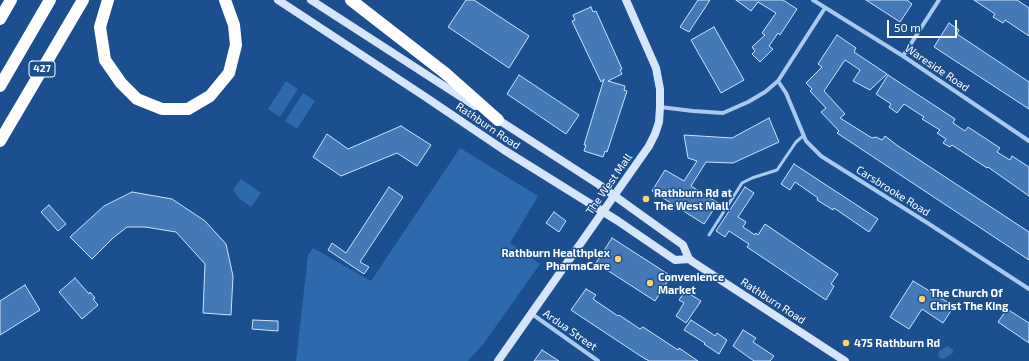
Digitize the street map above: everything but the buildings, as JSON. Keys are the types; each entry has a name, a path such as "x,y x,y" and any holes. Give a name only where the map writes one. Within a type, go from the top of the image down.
{"highway":[{"path":"0,19 11,0"},
{"name":"427","path":"0,86 50,0"},
{"name":"427","path":"1,140 83,0"},
{"path":"108,0 100,27 105,60 120,83 137,99 162,109 188,108 210,96 229,74 236,45 234,25 225,0"},
{"path":"351,0 445,73 498,120"}],"main road":[{"name":"Rathburn Road","path":"278,0 504,150 603,212 675,260 689,259"},
{"name":"Rathburn Road","path":"311,0 614,196 683,245 689,259 845,361"},
{"name":"The West Mall","path":"498,361 649,146 659,122 660,88 656,68 626,0"}],"street":[{"name":"Wareside Road","path":"813,0 903,56 1029,141"},
{"path":"903,56 939,0"},
{"path":"660,107 723,113 748,102 765,92 778,81 826,8"},
{"name":"Carsbrooke Road","path":"778,81 787,97 803,136 812,149 1029,289"},
{"name":"Ardua Street","path":"531,314 598,361"}],"lane":[{"path":"710,235 742,183 752,178 777,170 796,142 803,136"}],"shaded area":[{"path":"286,81 298,89 280,117 268,109"},
{"path":"303,93 315,101 297,129 285,121"},
{"path":"460,148 538,196 510,243 540,264 484,343 468,361 296,361 308,255 313,248 371,281"},
{"path":"241,179 261,193 251,207 240,199 233,190"},
{"path":"948,346 953,350 953,353 943,359 940,358 938,355 939,351"}],"place":[{"name":"Rathburn Rd at The West Mall","path":"646,199"},
{"name":"Rathburn Healthplex PharmaCare","path":"618,259"},
{"name":"Convenience Market","path":"650,283"},
{"name":"The Church Of Christ The King","path":"922,299"},
{"name":"475 Rathburn Rd","path":"846,343"}]}
